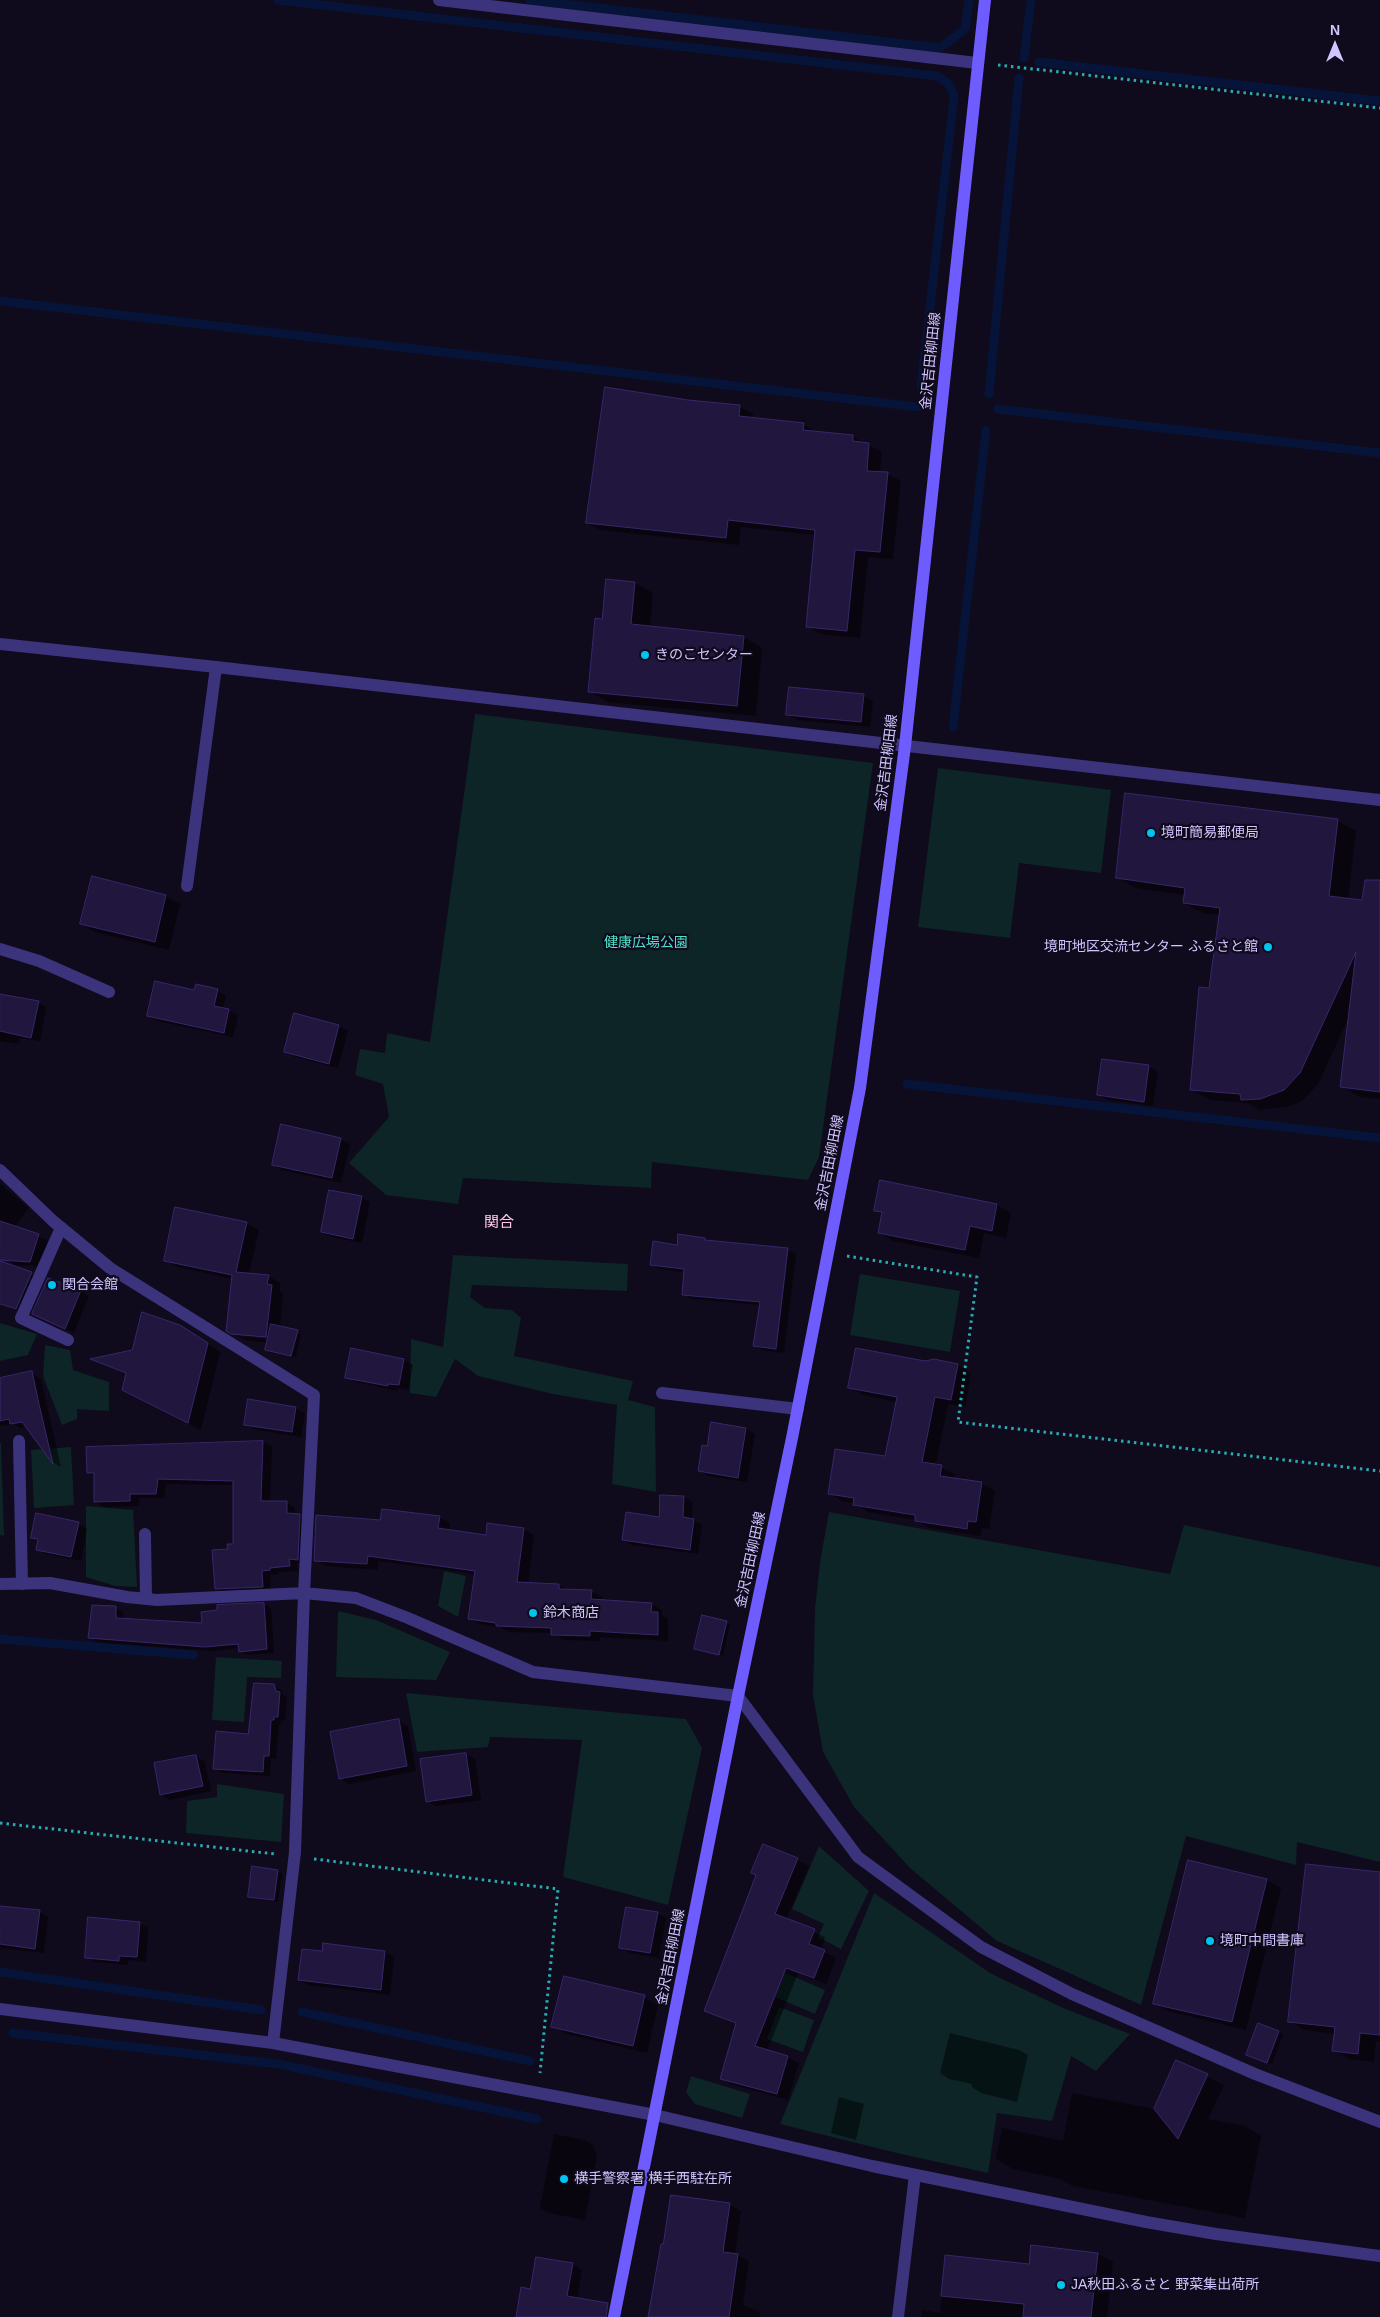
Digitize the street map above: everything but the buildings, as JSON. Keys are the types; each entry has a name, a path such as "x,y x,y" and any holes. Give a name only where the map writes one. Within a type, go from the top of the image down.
{"main road":[{"name":"金沢吉田柳田線","path":"614,2317 738,1696 798,1409 860,1088 905,746 985,0"}],"street":[{"path":"439,0 978,63"},
{"path":"0,644 1380,800"},
{"path":"187,886 216,667"},
{"path":"0,949 39,961 109,992"},
{"path":"0,1170 61,1228 110,1268 314,1395 294,1856 274,2043"},
{"path":"61,1228 20,1318 68,1340"},
{"path":"662,1393 798,1409"},
{"path":"19,1441 22,1584"},
{"path":"144,1534 146,1599"},
{"path":"0,1584 50,1583 146,1599 304,1593 356,1598 408,1618 533,1672 738,1696 858,1857 981,1947 1072,1994 1256,2074 1380,2122"},
{"path":"0,2009 274,2043 655,2115 914,2175 1146,2222 1235,2237 1380,2256"},
{"path":"898,2317 914,2175"}],"path":[{"path":"978,63 1380,108"},
{"path":"828,1253 977,1277 958,1422 1380,1471"},
{"path":"0,1823 294,1856 558,1889 541,2067 536,2092"}],"green space":[{"name":"健康広場公園","path":"475,714 873,763 819,1157 808,1180 652,1162 651,1188 463,1178 458,1204 386,1195 349,1163 389,1117 383,1084 355,1075 360,1049 385,1053 387,1033 430,1042"},
{"path":"938,768 1111,790 1101,873 1019,863 1010,938 918,927"},
{"path":"453,1255 628,1264 627,1291 472,1285 470,1297 485,1308 512,1310 521,1318 514,1356 633,1381 628,1400 655,1407 656,1492 612,1484 617,1405 553,1394 478,1376 455,1359 436,1397 410,1393 411,1339 443,1347"},
{"path":"860,1274 960,1291 950,1352 850,1335"},
{"path":"0,1323 37,1334 28,1355 0,1361"},
{"path":"45,1345 70,1350 73,1370 109,1382 109,1411 77,1409 77,1419 62,1425 43,1376"},
{"path":"1,1443 4,1536 0,1535"},
{"path":"71,1447 74,1505 34,1508 31,1450"},
{"path":"86,1506 133,1510 137,1587 115,1586 86,1577"},
{"path":"829,1512 1170,1574 1184,1525 1380,1567 1380,1862 1297,1842 1296,1865 1186,1836 1141,2005 997,1941 910,1868 854,1807 823,1752 813,1695 815,1609 820,1562"},
{"path":"444,1571 466,1576 458,1617 438,1606"},
{"path":"338,1611 376,1620 450,1652 436,1680 336,1677"},
{"path":"216,1657 282,1661 281,1678 247,1677 244,1722 212,1720"},
{"path":"406,1693 686,1719 702,1748 668,1905 563,1877 582,1740 490,1737 488,1747 417,1752"},
{"path":"217,1784 284,1794 281,1842 186,1833 187,1801 217,1797"},
{"path":"819,1846 869,1891 841,1949 818,1937 824,1924 792,1909"},
{"path":"874,1893 990,1973 1063,2008 1130,2034 1096,2071 1071,2056 1052,2121 997,2113 988,2173 780,2124"},
{"path":"776,1969 825,1990 815,2014 766,1993"},
{"path":"779,2007 814,2020 803,2052 767,2039"},
{"path":"691,2076 750,2094 742,2118 695,2104 686,2092"}],"waterway":[{"path":"278,0 937,76 949,84 954,96 921,387"},
{"path":"530,0 940,48 965,29 969,0"},
{"path":"1024,58 1031,0"},
{"path":"1039,62 1380,101"},
{"path":"989,394 1019,78"},
{"path":"0,301 918,407"},
{"path":"998,409 1380,453"},
{"path":"953,727 986,430"},
{"path":"907,1084 1380,1138"},
{"path":"0,1639 193,1655"},
{"path":"0,1972 261,2010"},
{"path":"302,2012 530,2061"},
{"path":"13,2033 278,2064 537,2119"}],"place":[{"name":"きのこセンター","path":"645,655"},
{"name":"境町簡易郵便局","path":"1151,833"},
{"name":"境町地区交流センター ふるさと館","path":"1268,947"},
{"name":"関合会館","path":"52,1285"},
{"name":"鈴木商店","path":"533,1613"},
{"name":"境町中間書庫","path":"1210,1941"},
{"name":"横手警察署 横手西駐在所","path":"564,2179"},
{"name":"JA秋田ふるさと 野菜集出荷所","path":"1061,2285"}],"district":[{"name":"関合","path":"499,1223"}]}
